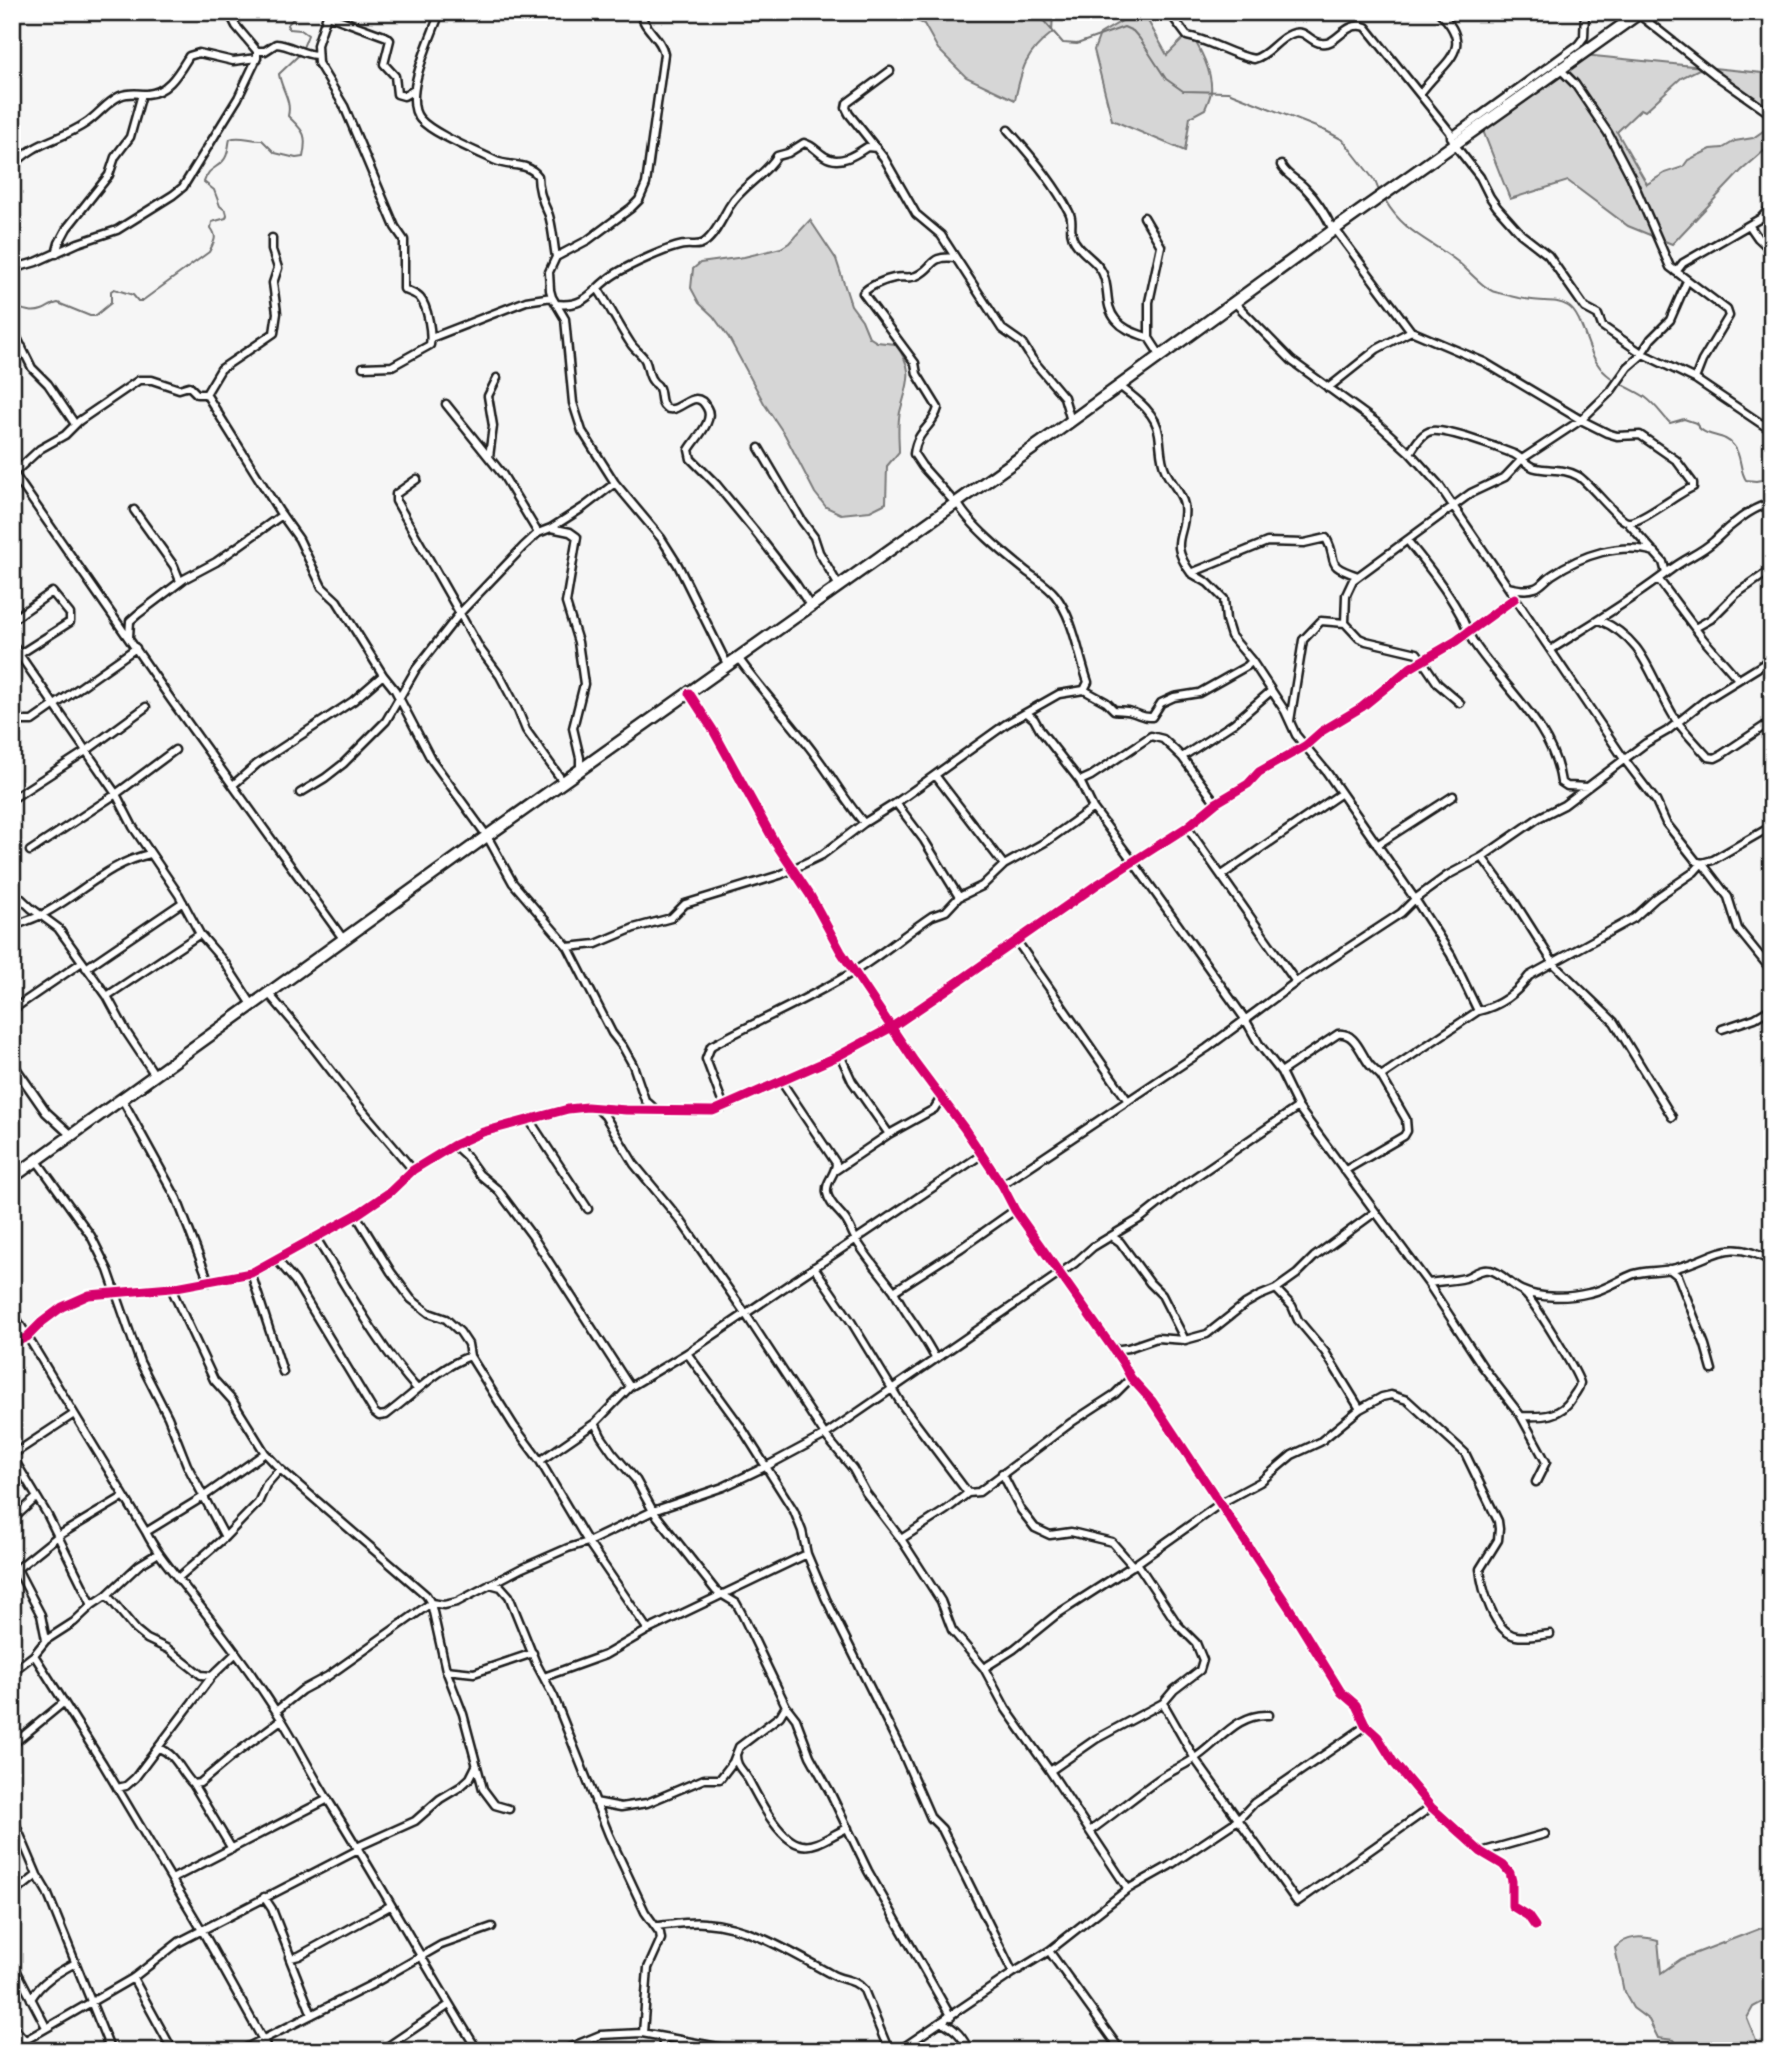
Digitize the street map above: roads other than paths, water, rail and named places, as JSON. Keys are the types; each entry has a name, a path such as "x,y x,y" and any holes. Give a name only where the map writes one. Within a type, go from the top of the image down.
{"main road":[{"path":"12,1178 1071,421 1453,141 1639,13"}],"street":[{"path":"229,12 257,55"},
{"path":"440,12 418,72 414,90 415,109 419,118 428,126 466,148 479,151 495,161 524,165 538,176 542,201 549,214 556,257 549,272 554,300 565,319 577,421 615,483 661,538 678,565 728,666"},
{"path":"556,257 587,240 631,208 639,200 646,184 664,54 663,44 646,27 640,12"},
{"path":"1169,12 1187,36 1203,39 1222,50 1254,59 1264,55 1278,41 1297,32 1309,35 1320,43 1326,43 1350,27 1363,25 1370,30 1420,94 1480,177 1497,207 1521,234 1548,255 1585,308 1598,315 1602,326 1643,354 1695,379 1772,431"},
{"path":"1420,94 1453,55 1458,44 1451,27 1439,12"},
{"path":"1453,141 1578,44 1584,37 1585,12"},
{"path":"1639,13 1772,115"},
{"path":"363,367 392,366 430,345 431,338 428,318 420,298 404,289 404,240 395,227 344,106 318,63 316,55 320,33 328,14 387,37 390,40 384,64 395,76 397,93 404,96 414,90"},
{"path":"12,167 36,146 72,133 89,122 118,97 129,93 160,92 176,77 189,56 199,53 233,61 257,55 276,44 289,46 301,54 316,55"},
{"path":"12,269 117,230 183,187 238,98 257,55"},
{"path":"1560,69 1575,84 1608,133 1631,177 1670,267 1727,310 1729,316 1702,360 1695,379"},
{"path":"890,71 860,92 847,103 846,108 858,127 877,148 916,214 941,235 1003,329 1023,343 1032,359 1065,397 1071,421"},
{"path":"56,254 67,228 109,175 115,157 130,137 142,94"},
{"path":"1008,130 1061,197 1071,215 1069,230 1075,242 1104,274 1108,304 1116,320 1127,330 1149,338"},
{"path":"431,338 526,301 554,300 573,305 585,299 614,274 648,258 683,244 697,246 705,243 726,217 729,207 738,195 771,167 777,156 804,144 812,145 833,160 854,156 867,147 877,148"},
{"path":"1281,164 1326,215 1334,230 1411,331 1484,362 1581,420 1618,436 1640,435 1676,460 1693,486 1637,521 1627,523"},
{"path":"1676,272 1683,263 1761,218 1772,206"},
{"path":"1144,217 1161,246 1149,302 1149,338 1160,355"},
{"path":"1749,225 1758,238 1772,250"},
{"path":"206,394 221,369 274,333 277,313 273,283 278,268 272,250 272,238"},
{"path":"956,258 935,259 914,278 894,278 867,288 863,293 915,363 917,374 938,408 918,437 915,454 922,466 977,528 1046,586 1061,604 1088,682 1084,690"},
{"path":"1345,623 1348,586 1358,576 1471,493 1505,477 1522,459 1581,420 1611,391 1628,368 1643,354 1651,339 1670,320 1687,281"},
{"path":"598,289 633,346 645,359 651,379 660,390 660,401 665,407 671,410 692,399 706,405 709,412 707,422 689,450 691,459 716,484 754,530 811,607"},
{"path":"1234,302 1292,361 1377,423 1410,453 1439,485 1624,759 1656,801 1666,823 1728,897 1738,929 1772,971"},
{"path":"12,328 32,368 48,384 75,424"},
{"path":"1328,388 1377,349 1411,331"},
{"path":"12,367 22,347"},
{"path":"489,457 493,426 488,396 497,378"},
{"path":"206,394 197,394 189,386 180,389 152,380 139,380 75,424 65,435 40,449 13,472 344,940"},
{"path":"1118,385 1154,416 1158,426 1165,471 1184,501 1185,514 1178,537 1181,559 1191,573 1208,583 1224,598 1231,636 1252,661 1296,735 1415,899 1451,954 1478,1011"},
{"path":"206,394 299,540 322,587 337,601 400,699 431,759 487,836 513,883 568,947 611,1033 633,1065 645,1100 656,1110"},
{"path":"446,404 514,492 538,533"},
{"path":"1764,424 1772,417"},
{"path":"1410,453 1424,434 1432,431 1471,440 1522,459 1538,469 1549,468 1575,474 1655,552 1663,562 1665,573"},
{"path":"759,448 814,537 819,552 839,586"},
{"path":"417,479 400,490 396,500 480,649 500,676 526,730 564,783"},
{"path":"300,793 343,764 386,721 416,669 460,613 538,533 551,528 615,483"},
{"path":"1552,649 1659,580 1665,573 1703,551 1735,522 1762,505 1772,504"},
{"path":"134,510 174,566 180,581"},
{"path":"128,637 130,621 180,581 216,562 282,515"},
{"path":"551,528 570,532 577,537 566,603 578,642 584,684 573,728 580,771"},
{"path":"1191,573 1267,542 1304,543 1326,537 1333,565 1358,576"},
{"path":"1407,540 1438,579 1474,643 1543,733 1557,760 1561,782 1567,786 1588,787"},
{"path":"1508,586 1519,589 1537,588 1565,568 1604,551 1641,548 1655,552"},
{"path":"1695,628 1711,619 1736,594 1772,569"},
{"path":"1659,580 1738,679"},
{"path":"12,620 52,592 70,614 70,622 20,654"},
{"path":"12,1344 27,1337 62,1307 89,1295 171,1288 251,1273 356,1215 390,1192 413,1170 454,1145 483,1132 568,1109 713,1111 839,1055 892,1027 1095,886 1187,827 1259,772 1305,746 1322,731 1362,707 1410,668 1515,598"},
{"path":"1598,620 1626,634 1641,652 1678,722 1708,757 1715,758 1772,721"},
{"path":"1290,721 1305,636 1321,621 1345,623 1359,638 1381,643 1389,648 1408,649 1417,653 1438,684 1460,703"},
{"path":"12,644 116,794 201,934 225,962 253,1006"},
{"path":"12,710 22,721 32,722 136,648"},
{"path":"739,659 814,753 832,782 864,823"},
{"path":"1002,1185 1207,1048 1296,982 1401,913 1448,875 1482,857 1539,817 1564,805 1707,699 1772,659"},
{"path":"568,947 596,944 634,928 671,918 685,904 780,876 822,855 1006,724 1059,694 1084,690 1106,702 1114,710 1136,713 1147,718 1152,716 1161,703 1199,693 1252,661"},
{"path":"233,785 257,764 353,701 383,675"},
{"path":"1182,757 1234,723 1271,691"},
{"path":"689,693 713,730 774,841 855,971 1002,1185 1015,1210 1131,1378 1152,1401 1221,1503 1341,1692 1356,1705 1366,1726 1378,1737 1394,1763 1431,1807 1481,1852 1503,1865 1510,1873 1512,1906 1528,1916 1535,1926"},
{"path":"12,799 86,751 146,707"},
{"path":"1027,713 1080,781 1093,808 1245,1019 1259,1044 1281,1072 1298,1107 1427,1283 1483,1367 1521,1416 1546,1462 1535,1482"},
{"path":"1080,781 1152,736 1163,739 1182,757 1216,803"},
{"path":"30,851 116,794 175,750"},
{"path":"935,775 1004,865"},
{"path":"1222,875 1340,794"},
{"path":"1377,845 1453,796"},
{"path":"896,803 924,840 959,897"},
{"path":"724,1107 706,1059 710,1046 791,1007 855,971 932,916 946,911 959,897 982,886 1004,865 1047,841 1093,808"},
{"path":"1381,1076 1478,1011 1497,1006 1520,988 1529,976 1634,918 1702,863 1713,860 1772,826"},
{"path":"1187,827 1296,982"},
{"path":"12,927 43,915 118,866 150,854"},
{"path":"1482,857 1554,964 1614,1022 1672,1117"},
{"path":"12,890 58,928 107,996 127,1033 155,1075"},
{"path":"12,1010 183,902"},
{"path":"107,996 201,934"},
{"path":"1016,940 1128,1101"},
{"path":"269,994 413,1170"},
{"path":"1722,1029 1755,1018 1772,1008"},
{"path":"1281,1072 1338,1034 1344,1033 1353,1039 1370,1066 1381,1076 1406,1119 1407,1131 1404,1136 1344,1171"},
{"path":"839,1055 852,1081 890,1134"},
{"path":"12,1063 46,1112 71,1135"},
{"path":"781,1081 833,1157 836,1170"},
{"path":"935,1358 902,1309 894,1291 832,1205 827,1194 827,1184 836,1170 934,1109 942,1096"},
{"path":"122,1099 177,1199 209,1282"},
{"path":"276,1710 431,1603 444,1605 457,1602 490,1584 653,1511 723,1487 825,1435 1298,1107"},
{"path":"597,1108 605,1116 634,1164 681,1221 825,1435 853,1469 866,1493 901,1539 941,1601 952,1630 984,1668 1006,1709 1128,1889"},
{"path":"530,1121 588,1209"},
{"path":"454,1145 479,1174 498,1190 533,1237 630,1387"},
{"path":"540,1461 595,1423 630,1387 687,1353 981,1155"},
{"path":"37,1161 91,1236 108,1270 141,1362 168,1417 187,1465 225,1537"},
{"path":"894,1291 1015,1210"},
{"path":"1113,1350 1157,1338 1185,1340 1208,1334 1245,1304 1276,1289 1297,1274 1314,1257 1374,1213"},
{"path":"356,1215 411,1299 429,1313 446,1319 460,1332 468,1344 470,1356 514,1426 540,1461 588,1542 648,1630"},
{"path":"1113,1237 1120,1242 1162,1295 1185,1340"},
{"path":"316,1238 379,1339 417,1389"},
{"path":"1520,1290 1532,1294 1572,1296 1614,1285 1639,1273 1669,1269 1717,1251 1748,1251 1772,1262"},
{"path":"277,1259 295,1281 374,1412 379,1416 386,1415 417,1389 470,1356"},
{"path":"814,1267 852,1322 891,1388 968,1493"},
{"path":"1427,1283 1465,1278 1486,1269 1494,1271 1530,1298 1580,1383 1579,1390 1569,1405 1548,1417 1521,1416"},
{"path":"1669,1269 1678,1276 1706,1345 1712,1370"},
{"path":"251,1273 283,1372"},
{"path":"171,1288 214,1380 232,1400 265,1453 426,1595 431,1603 446,1670 463,1714 476,1766 488,1798 495,1805 509,1809"},
{"path":"1276,1289 1325,1352 1360,1409"},
{"path":"12,1311 157,1554 236,1653 276,1710 478,2051"},
{"path":"687,1353 767,1466 794,1511 807,1554 826,1600 903,1754 931,1818 942,1829 1013,1973"},
{"path":"901,1539 968,1493 979,1492 1115,1394 1131,1378"},
{"path":"984,1668 1014,1649 1056,1615 1135,1565 1221,1503 1260,1482 1292,1455 1320,1442 1360,1409 1382,1397 1401,1396 1417,1407 1465,1453 1498,1521 1497,1540 1480,1569 1485,1595 1506,1632 1518,1637 1550,1634"},
{"path":"74,1414 12,1455 58,1536 92,1605"},
{"path":"595,1423 612,1452 636,1480 653,1511 716,1591 736,1604 742,1614 786,1706 796,1719 810,1756 868,1871 951,2017"},
{"path":"146,1532 203,1497 265,1453"},
{"path":"178,1578 225,1537 258,1503 266,1485 280,1469"},
{"path":"1002,1473 1021,1510 1035,1528 1050,1535 1071,1532 1112,1542 1135,1565 1178,1625 1196,1643 1203,1660 1200,1670 1174,1690 1163,1703 1096,1739 1050,1771"},
{"path":"46,1640 41,1615 15,1571 58,1536 123,1497"},
{"path":"12,1520 36,1498"},
{"path":"12,1672 34,1655 46,1640 74,1622 139,1565 157,1554"},
{"path":"544,1677 604,1655 648,1630 807,1554"},
{"path":"490,1584 501,1587 509,1596 595,1802 645,1912 656,1926 661,1939 648,1968 643,2033"},
{"path":"107,1595 147,1639 168,1649 201,1675 212,1676"},
{"path":"117,1788 126,1786 135,1778 212,1676 236,1653"},
{"path":"446,1670 474,1673 533,1653"},
{"path":"34,1655 172,1879 269,2051"},
{"path":"12,1745 63,1703"},
{"path":"1163,1703 1195,1759 1297,1902 1431,1807"},
{"path":"595,1802 621,1807 647,1803 704,1779 720,1779 739,1747 780,1716 786,1706"},
{"path":"1090,1831 1156,1780 1195,1759 1242,1720 1255,1714 1269,1715"},
{"path":"193,1784 200,1783 281,1720"},
{"path":"898,2051 1049,1951 1128,1889 1169,1866 1238,1820 1254,1803 1366,1726"},
{"path":"159,1748 167,1751 177,1761 232,1849"},
{"path":"736,1754 738,1767 747,1776 757,1799 790,1841 804,1846 813,1844 848,1828"},
{"path":"12,2048 133,1978 179,1942 203,1932 264,1897 286,1889 309,1873 357,1848 415,1821 470,1778 476,1766"},
{"path":"172,1879 328,1799"},
{"path":"12,1816 47,1892 111,2051"},
{"path":"1481,1852 1545,1834"},
{"path":"12,1895 37,1875"},
{"path":"264,1897 282,1934 312,2015"},
{"path":"289,1956 299,1955 390,1906"},
{"path":"656,1926 702,1922 731,1926 770,1942 836,1978 858,1983 864,1990 889,2051"},
{"path":"240,2051 422,1955 451,1941 492,1927"},
{"path":"1049,1951 1121,2051"},
{"path":"12,1962 46,2028"},
{"path":"31,1998 48,1979 75,1964"},
{"path":"133,1978 173,2051"},
{"path":"381,2051 449,2005"},
{"path":"942,2022 963,2037 969,2051"},
{"path":"12,2026 25,2040"},
{"path":"561,2051 600,2035 643,2033 740,2051"},
{"path":"662,2038 664,2051"}],"waterway":[{"path":"300,12 287,25 289,29 301,30 308,35 302,50"},
{"path":"1036,12 1063,43 1077,44 1124,27 1133,31 1140,39 1166,79 1183,91 1228,92 1326,131 1343,140 1375,181 1379,191"},
{"path":"12,306 34,311 58,303 95,316 111,303 111,291 114,289 142,301 209,252 214,240 212,222 226,218 227,215 214,190 204,182 210,171 225,159 230,139 262,140 275,153 303,157 304,137 301,129 288,116 289,105 279,74 299,55"},
{"path":"1385,200 1400,221 1458,262 1491,290 1518,298 1568,306 1581,324 1593,357 1607,374 1645,397 1670,423 1684,419 1696,423 1703,431 1730,442 1737,450 1746,480 1772,478"}]}
